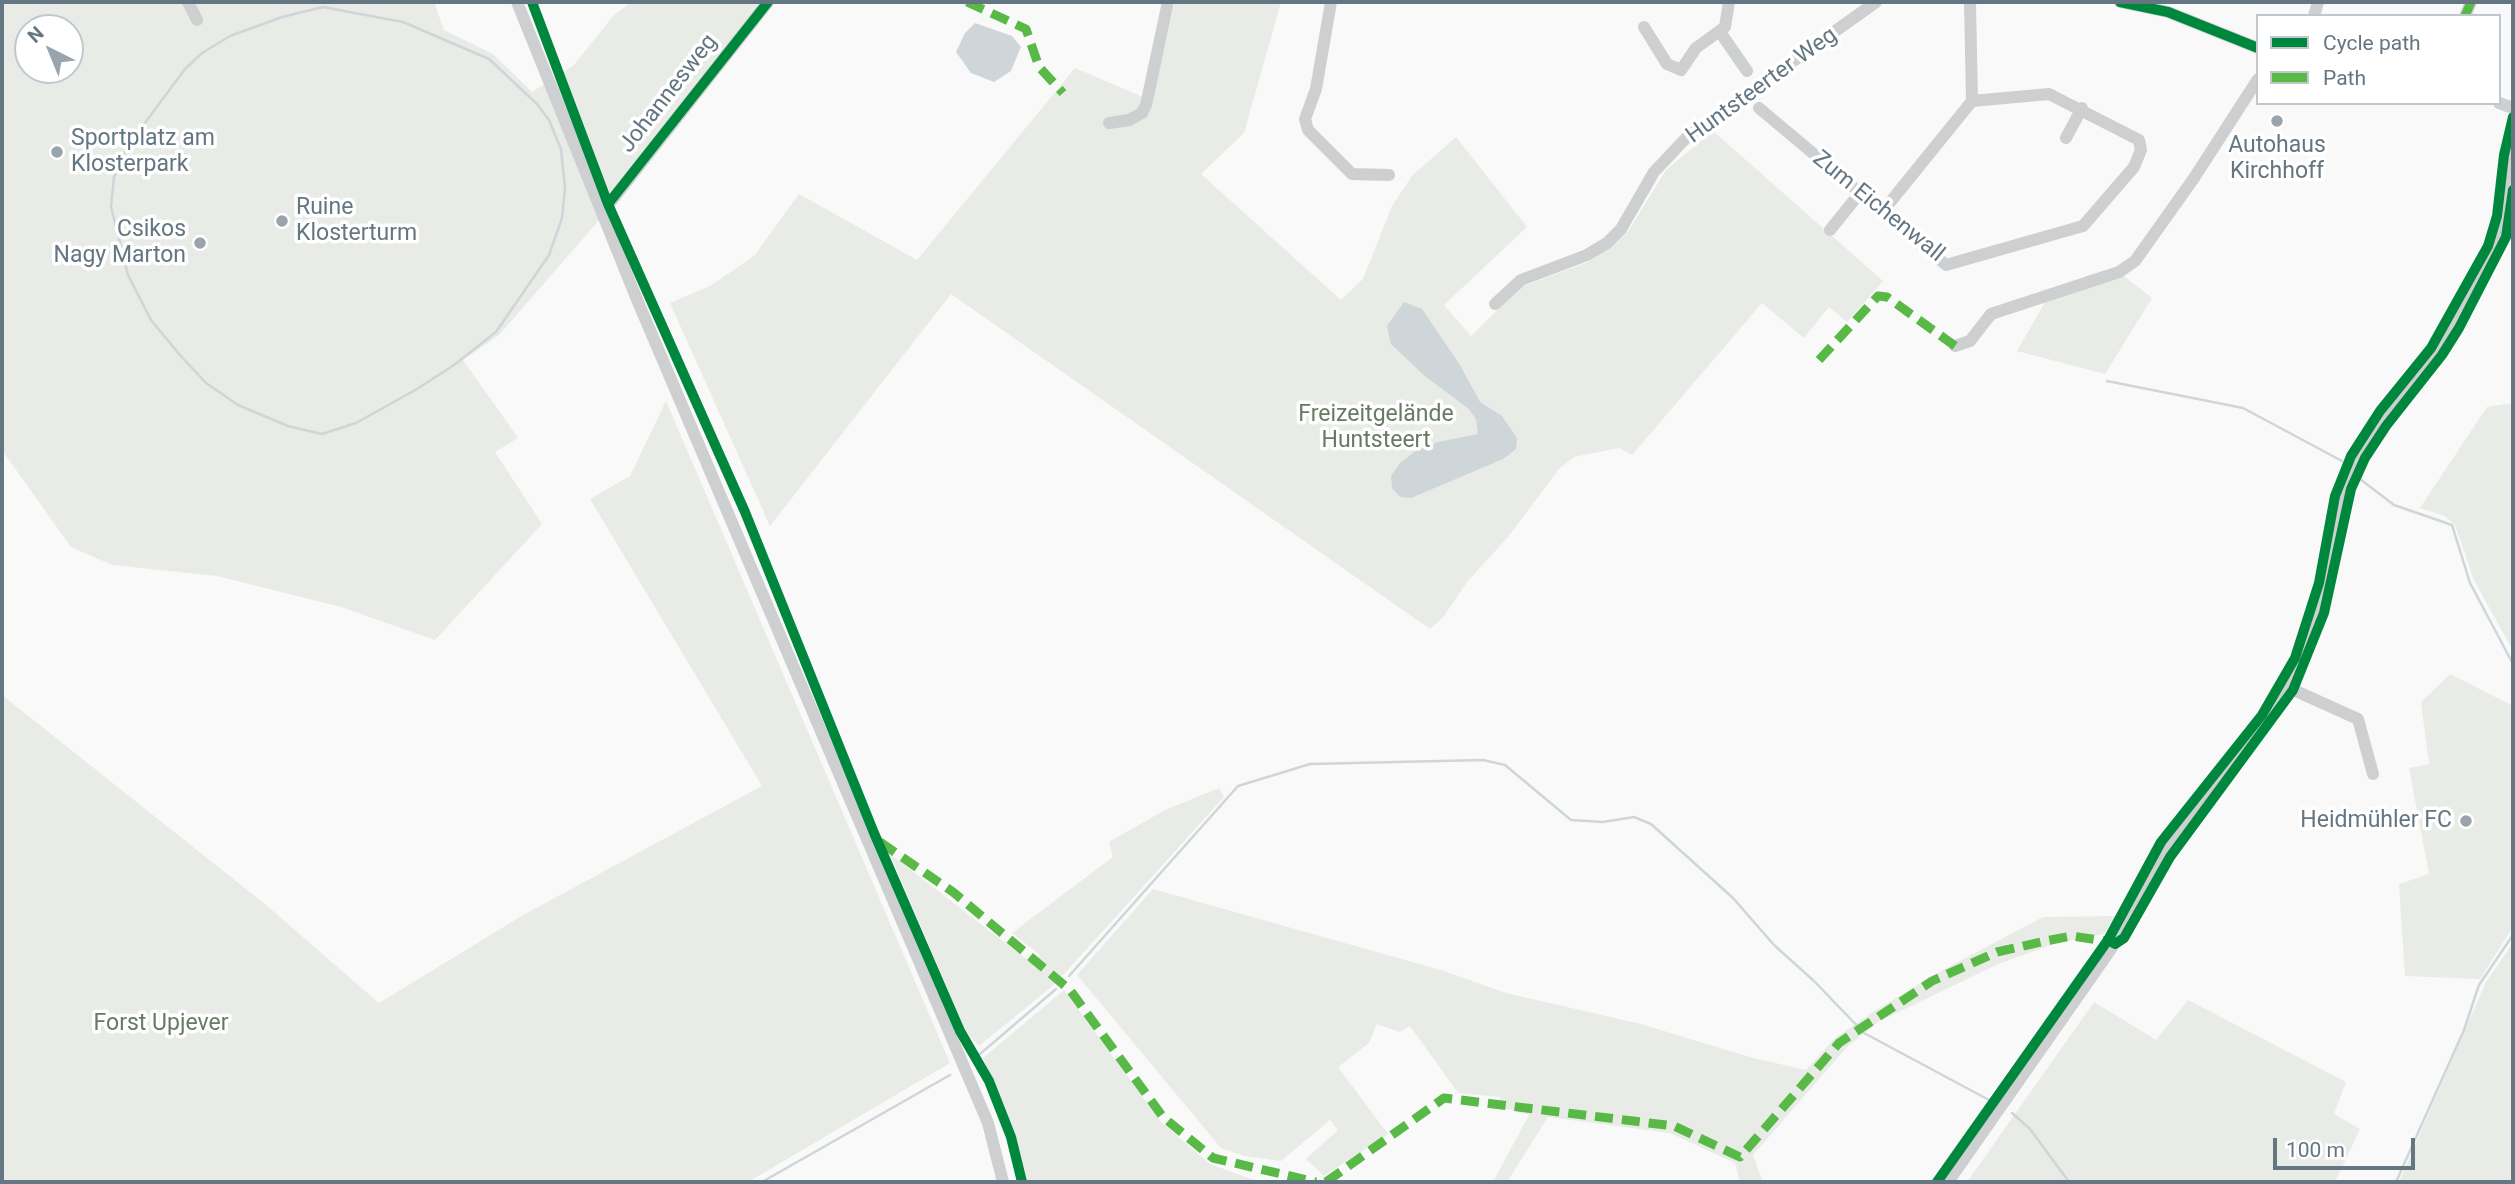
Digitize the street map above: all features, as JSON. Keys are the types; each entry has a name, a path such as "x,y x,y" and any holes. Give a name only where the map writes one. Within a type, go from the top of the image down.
{"street":[{"path":"188,2 197,20"},
{"path":"517,2 602,213 988,1124 1003,1182"},
{"name":"Johannesweg","path":"602,213 768,2"},
{"path":"1109,122 1129,120 1142,113 1146,105 1168,2"},
{"path":"1331,2 1316,89 1305,119 1308,130 1352,174 1389,175"},
{"path":"1644,27 1667,64 1681,70 1696,48 1725,27 1729,2"},
{"name":"Huntsteerter Weg","path":"1495,304 1521,279 1587,256 1607,243 1621,229 1654,172 1688,136 1876,2"},
{"path":"1883,211 1972,101 1970,2"},
{"path":"2120,2 2169,7 2256,47"},
{"path":"1720,32 1746,71"},
{"path":"1955,346 1970,341 1991,314 2119,272 2135,261 2194,178 2256,82"},
{"name":"Zum Eichenwall","path":"1759,108 1946,265 2083,226 2134,167 2141,150 2139,140 2130,133 2049,93 1972,101"},
{"path":"2066,138 2081,108"},
{"path":"1948,1182 2111,949 2169,848 2268,719 2300,664 2326,589 2344,498 2358,458 2436,356 2499,236 2513,142"},
{"path":"1830,230 1860,193"},
{"path":"2287,687 2358,719 2374,774"}],"green space":[{"path":"2,2 434,2 444,30 493,54 532,92 574,65 614,15 632,2 771,2 594,226 499,335 463,360 518,438 495,452 542,524 435,640 341,607 217,576 112,565 71,547 2,450"},
{"name":"Freizeitgelände Huntsteert","path":"1175,2 1281,2 1244,133 1201,174 1341,300 1363,279 1392,206 1412,176 1456,137 1527,227 1444,305 1471,336 1521,287 1588,262 1609,249 1629,230 1666,170 1713,131 1883,281 1847,322 1829,307 1804,338 1762,303 1632,455 1619,448 1574,457 1559,469 1508,537 1467,582 1444,616 1430,629 951,294 770,526 670,303 710,286 754,256 799,194 917,260 1075,68 1152,101"},
{"path":"2119,272 2152,298 2105,374 2017,351 2049,295"},
{"name":"Forst Upjever","path":"666,401 950,1063 748,1182 2,1182 2,695 266,905 379,1003 525,914 762,786 590,499 630,476"},
{"path":"2513,403 2513,651 2474,580 2455,525 2445,516 2420,508 2487,407"},
{"name":"Heidmühler FC","path":"2450,674 2513,706 2513,927 2480,979 2405,976 2399,884 2429,874 2409,768 2429,764 2421,702"},
{"path":"1219,788 1224,797 1064,974 1054,980 1056,983 979,1046 966,1032 890,854 1034,965 1040,955 1012,933 1113,857 1109,842 1165,810"},
{"path":"1153,889 1444,971 1506,993 1641,1024 1753,1058 1806,1070 1835,1038 1873,1012 1941,971 2043,917 2116,916 2104,934 2057,943 1998,964 1878,1022 1847,1047 1753,1155 1763,1182 1740,1182 1735,1163 1670,1133 1548,1117 1507,1182 1493,1182 1529,1115 1500,1107 1500,1097 1458,1093 1410,1026 1400,1032 1377,1024 1369,1043 1338,1067 1388,1134 1324,1176 1306,1159 1338,1130 1330,1120 1281,1161 1244,1156 1221,1148 1077,975"},
{"path":"2513,943 2513,1182 2399,1182 2486,982"},
{"path":"1064,990 1161,1122 1210,1164 1251,1179 1269,1182 1025,1182 1004,1106 983,1058"},
{"path":"2188,1000 2346,1082 2334,1114 2360,1129 2335,1182 1967,1182 2094,1002 2156,1040"}],"shaded area":[{"path":"975,23 1012,36 1021,47 1011,71 994,82 971,73 956,52 965,33"},
{"path":"1404,302 1422,309 1460,365 1480,402 1502,416 1517,438 1516,449 1503,459 1411,498 1400,497 1392,488 1391,476 1400,463 1417,450 1438,442 1478,434 1476,419 1469,409 1426,377 1391,344 1387,326"}],"waterway":[{"path":"323,7 403,22 489,59 537,104 549,120 561,149 565,188 562,218 549,255 496,332 454,365 417,389 356,423 322,434 288,426 238,405 206,383 179,354 151,320 128,275 111,207 114,177 127,147 185,69 202,53 230,36 282,17 323,7"},
{"path":"2107,381 2243,408 2342,461"},
{"path":"2360,479 2394,505 2452,525 2470,583 2513,664"},
{"path":"1069,976 1238,786 1310,764 1483,760 1505,765 1571,820 1603,822 1634,817 1651,824 1733,898 1774,945 1814,981 1864,1033 1989,1100"},
{"path":"2396,1182 2464,1030 2479,985 2513,935"},
{"path":"980,1054 1056,989"},
{"path":"762,1182 950,1075"},
{"path":"2012,1113 2030,1129 2069,1182"}],"marked path":[{"path":"967,2 1026,29 1039,67 1063,93"},
{"path":"2466,14 2471,2"},
{"path":"1819,360 1878,296 1887,297 1955,346"},
{"path":"880,842 953,892 1070,990 1163,1117 1213,1158 1316,1182"},
{"path":"1326,1182 1444,1098 1674,1126 1740,1157 1839,1043 1932,981 1997,952 2045,941 2072,936 2112,942"}],"cycle path":[{"path":"532,2 608,204 745,512 874,833 960,1031 989,1081 1011,1137 1022,1182"},
{"path":"608,204 768,2"},
{"path":"2120,2 2168,12 2256,47"},
{"path":"1937,1182 2108,940 2161,842 2262,715 2295,658 2319,583 2335,496 2351,456 2380,411 2431,348 2488,246 2497,216 2504,155 2513,117"},
{"path":"2108,940 2115,944 2124,938 2170,857 2293,690 2324,613 2351,489 2365,458 2386,426 2442,355 2459,328 2506,237 2513,190"}],"place":[{"name":"Autohaus Kirchhoff","path":"2277,121"},
{"name":"Sportplatz am Klosterpark","path":"57,152"},
{"name":"Ruine Klosterturm","path":"282,221"},
{"name":"Csikos Nagy Marton","path":"200,243"},
{"name":"Heidmühler FC","path":"2466,821"}]}
